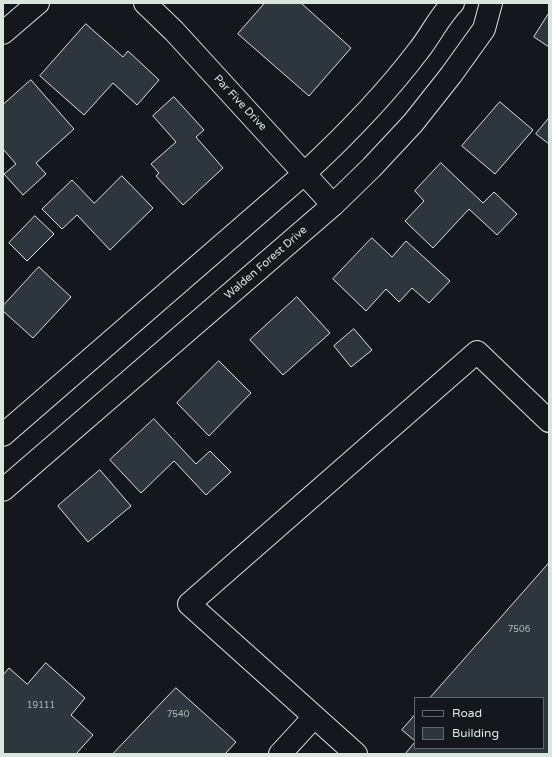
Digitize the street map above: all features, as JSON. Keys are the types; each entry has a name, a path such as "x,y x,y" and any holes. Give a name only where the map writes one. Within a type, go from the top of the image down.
{"street":[{"path":"3,33 38,3"},
{"name":"Par Five Drive","path":"145,3 174,31 333,205"},
{"path":"3,435 305,173 344,136 380,98 420,50 453,3"},
{"name":"Walden Forest Drive","path":"3,490 333,205 372,167 403,134 451,75 484,29 491,3"},
{"path":"356,754 314,718 189,604 477,352 549,421"},
{"path":"280,754 314,718"}],"building":[{"path":"265,3 301,3 351,48 309,96 238,34"},
{"path":"549,13 549,47 534,37"},
{"path":"86,24 123,57 128,51 159,80 137,105 113,83 84,115 40,76"},
{"path":"31,80 74,129 36,163 46,174 23,195 4,174 16,164 3,149 3,105"},
{"path":"174,97 204,130 196,137 223,168 183,205 156,176 159,173 151,164 176,142 153,116"},
{"path":"500,102 533,130 495,174 462,146"},
{"path":"549,118 549,144 536,134"},
{"path":"441,163 483,203 494,192 517,214 497,235 469,209 433,248 405,221 424,201 415,191"},
{"path":"122,176 153,208 110,250 77,215 62,229 42,209 72,180 94,203"},
{"path":"35,216 54,234 27,261 9,243"},
{"path":"372,238 392,257 406,241 450,281 429,303 412,288 399,302 386,289 366,311 333,279"},
{"path":"39,267 71,297 33,338 3,311 3,306"},
{"path":"297,297 330,333 283,375 250,340"},
{"path":"354,329 372,350 351,367 334,346"},
{"path":"219,361 251,393 209,436 177,403"},
{"path":"154,419 196,464 210,451 231,472 206,495 174,461 141,493 110,460"},
{"path":"100,470 131,506 88,542 58,506"},
{"path":"549,563 549,754 405,754 414,743 414,749 544,749 544,697 431,697"},
{"path":"46,663 85,698 71,715 93,735 76,754 3,754 3,675 9,668 27,684"},
{"path":"176,688 236,742 225,754 113,754"},
{"path":"414,716 414,740 402,730"}]}
